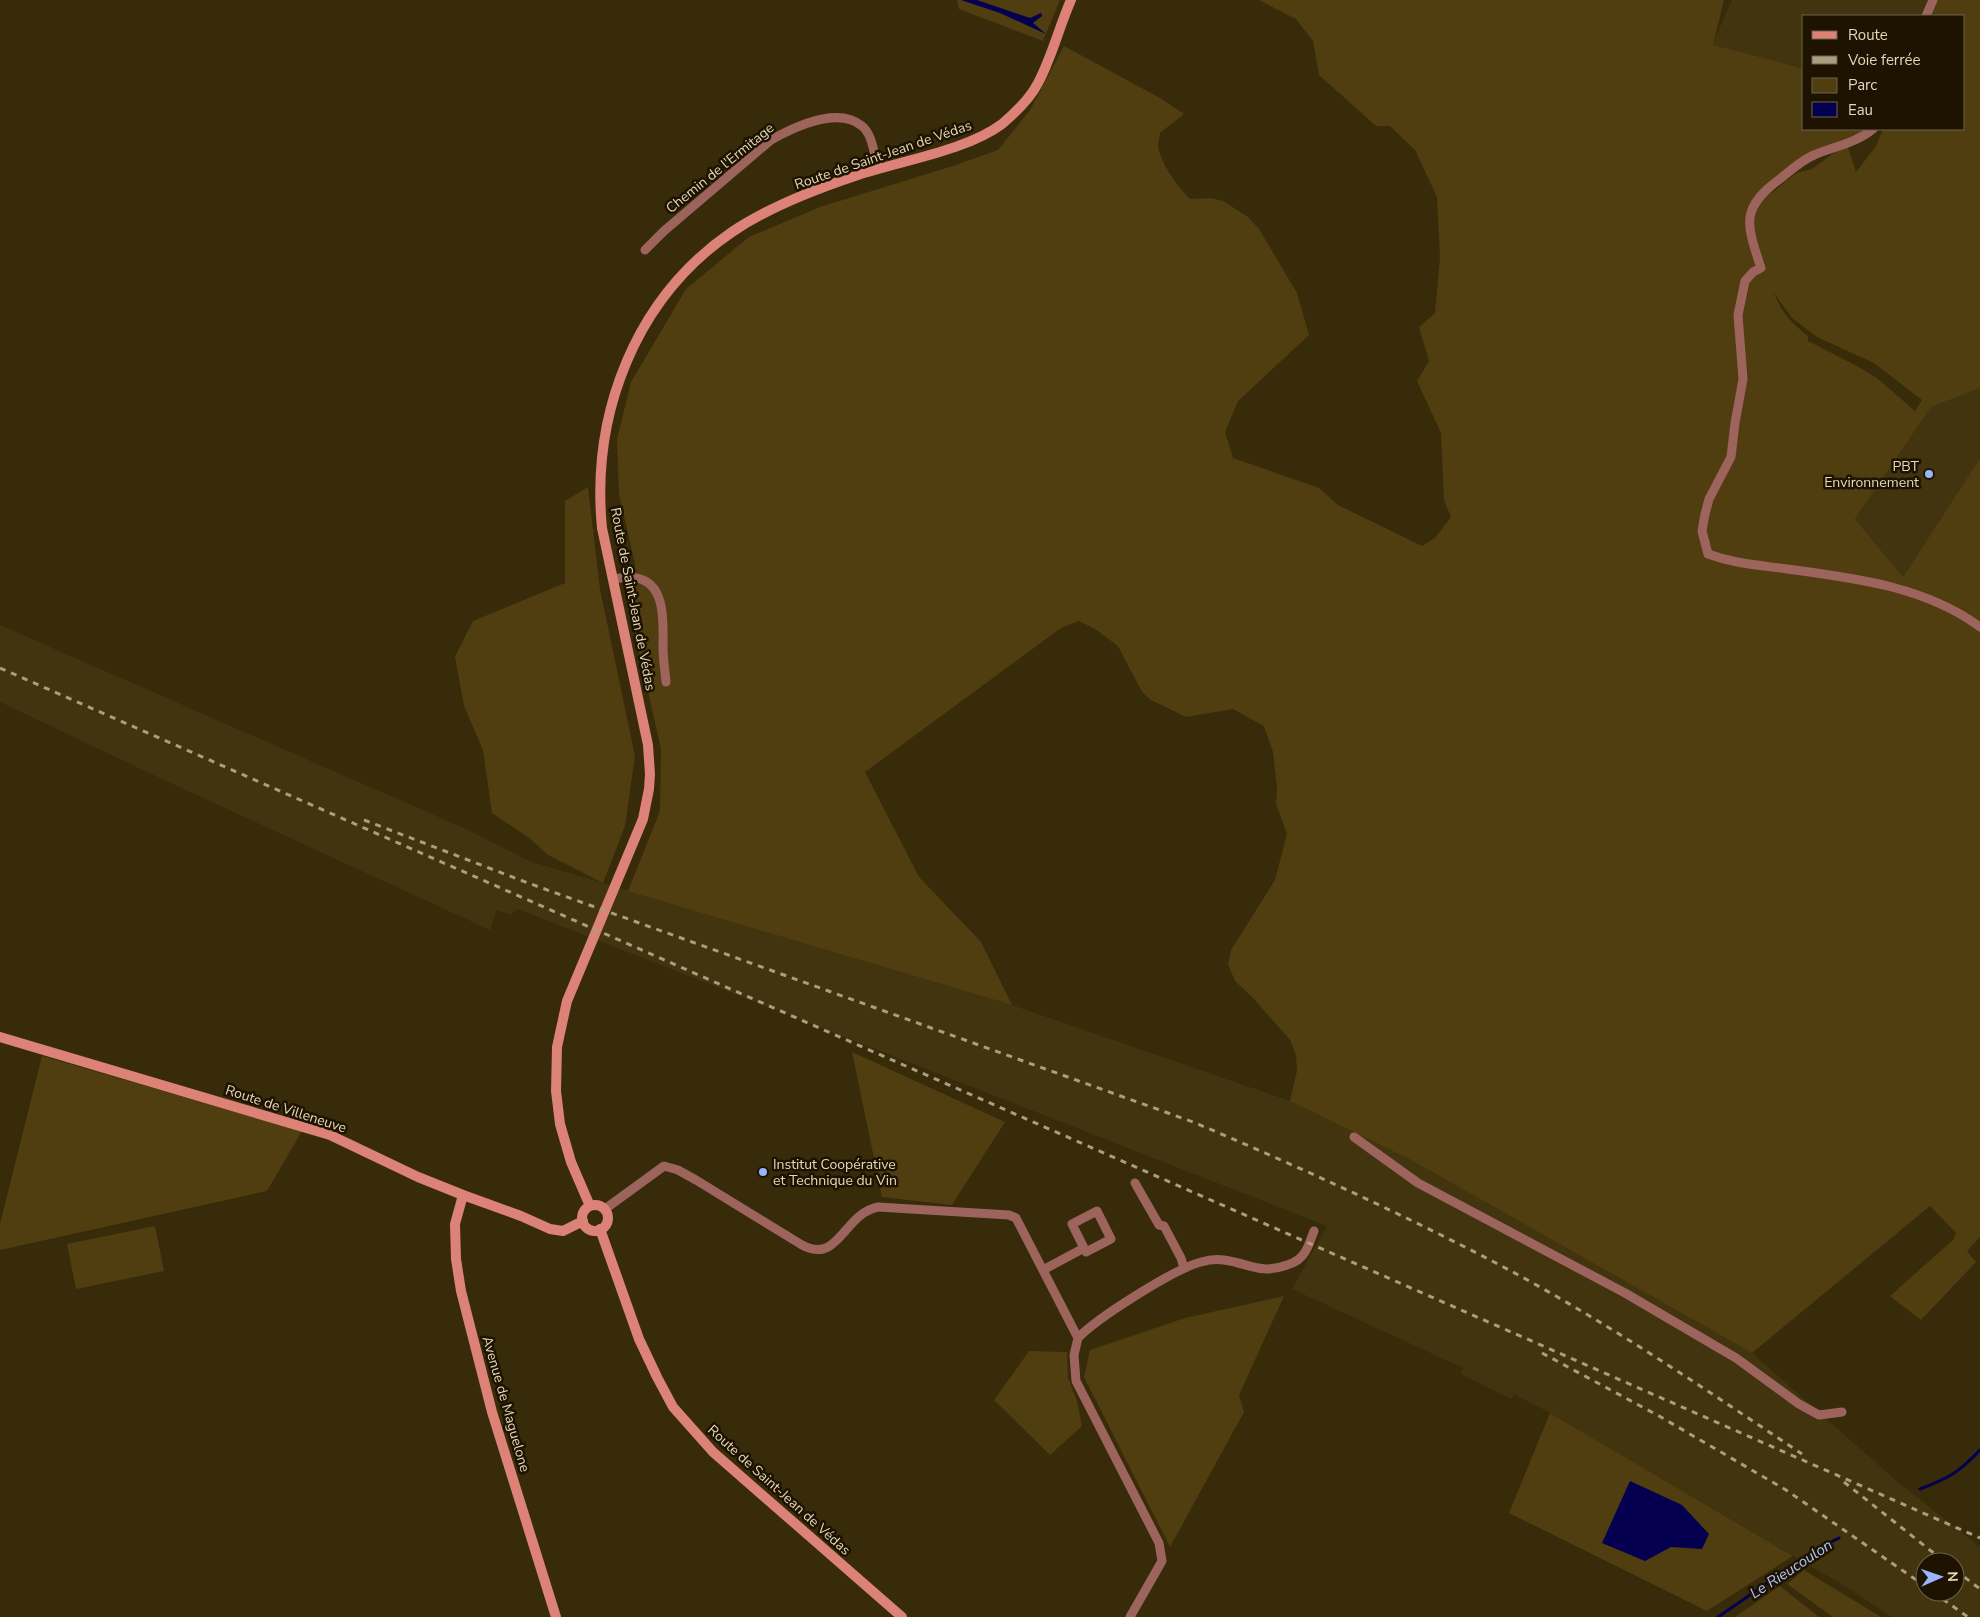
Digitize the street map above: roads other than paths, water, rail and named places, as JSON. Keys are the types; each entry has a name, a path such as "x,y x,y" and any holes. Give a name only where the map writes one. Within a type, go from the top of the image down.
{"street":[{"name":"Route de Saint-Jean de Védas","path":"590,1206 563,1138 557,1107 557,1047 567,1001 643,819 650,774 645,726 602,528 600,508 600,470 605,430 615,391 626,362 657,305 698,259 732,232 765,212 805,194 878,169 972,141 1002,123 1023,104 1037,85 1071,0"},
{"path":"1926,15 1933,0"},
{"name":"Chemin de l'Ermitage","path":"646,250 664,231 771,140 809,122 848,119 862,126 872,143 878,169"},
{"path":"1872,130 1863,137 1814,155 1765,191 1755,201 1750,213 1750,235 1761,268 1745,281 1738,315 1743,379 1735,423 1732,457 1710,499 1704,514 1702,531 1708,554 1731,562 1842,576 1914,593 1942,604 1980,627"},
{"path":"613,579 636,578 644,580 656,591 660,599 663,619 666,682"},
{"name":"Route de Villeneuve","path":"0,1037 330,1135 418,1177 550,1229 563,1231 583,1221"},
{"path":"1354,1136 1418,1183 1625,1294 1736,1358 1799,1404 1819,1415 1842,1412"},
{"path":"605,1209 664,1166 678,1170 802,1246 816,1250 821,1250 834,1244 861,1212 878,1207 1010,1216 1016,1218 1021,1225 1078,1338"},
{"path":"1136,1183 1159,1225 1164,1226 1182,1258 1184,1268"},
{"name":"Avenue de Maguelone","path":"463,1195 455,1224 456,1259 461,1291 492,1412 556,1617"},
{"path":"598,1205 605,1209 607,1221 600,1229 591,1230 583,1221 584,1211 590,1206 598,1205"},
{"path":"1097,1211 1111,1239 1086,1252 1084,1248 1072,1224 1097,1211"},
{"name":"Route de Saint-Jean de Védas","path":"600,1229 640,1339 657,1378 673,1407 713,1452 902,1617"},
{"path":"1130,1617 1162,1561 1159,1543 1076,1381 1074,1355 1078,1338 1100,1319 1184,1268 1198,1263 1218,1260 1254,1269 1269,1270 1294,1262 1304,1253 1314,1231"},
{"path":"1043,1270 1084,1248"}],"water":[{"path":"961,0 977,0 1030,18 1041,13 1042,16 1033,23 1046,34 1000,13"},
{"path":"1630,1481 1682,1505 1709,1534 1702,1549 1671,1547 1645,1561 1602,1543"}],"waterway":[{"name":"Le Rieucoulon","path":"1920,1489 1953,1474 1980,1450"},
{"name":"Le Rieucoulon","path":"1718,1617 1817,1549 1839,1538"}],"railway":[{"path":"0,668 1980,1538"},
{"path":"364,820 528,883 1193,1122 1269,1155 1420,1225 1534,1284 1651,1354 1802,1454"},
{"path":"1542,1353 1659,1416 1786,1490 1915,1579"},
{"path":"1844,1482 1932,1552"},
{"path":"1965,1578 1980,1589"},
{"path":"1947,1602 1968,1617"}],"place":[{"name":"PBT Environnement","path":"1929,474"},
{"name":"Institut Coopérative et Technique du Vin","path":"763,1172"}]}
